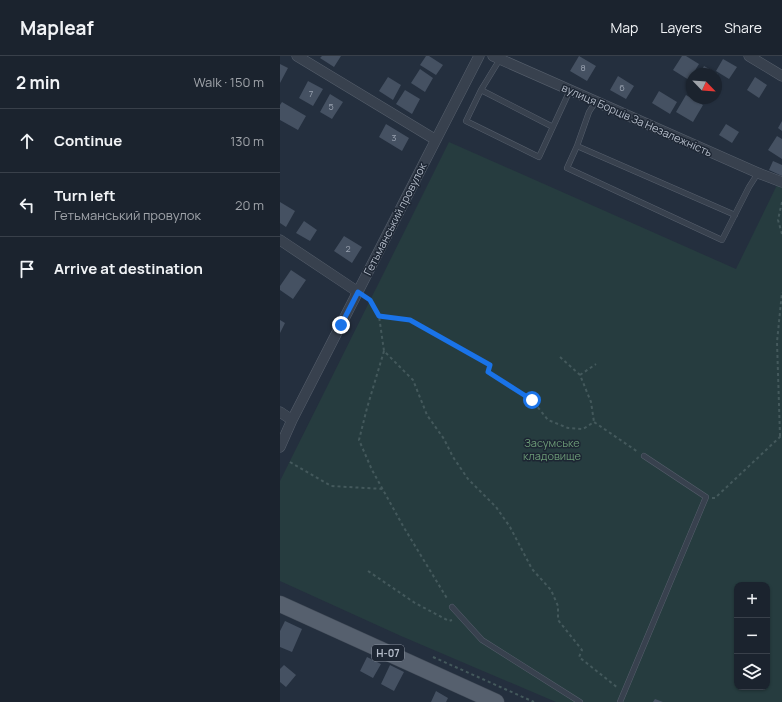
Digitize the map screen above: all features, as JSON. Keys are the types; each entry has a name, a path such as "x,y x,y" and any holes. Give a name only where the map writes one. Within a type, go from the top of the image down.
{"main road":[{"name":"Н-07","path":"280,604 496,702"}],"street":[{"path":"297,56 436,140"},
{"name":"Гетьманський провулок","path":"280,447 292,420 479,56"},
{"path":"749,56 782,76"},
{"name":"вулиця Борців За Незалежність","path":"497,58 758,173 782,182"},
{"path":"280,240 358,292"},
{"path":"280,412 292,420"}],"lane":[{"path":"497,58 466,121 539,157 570,90"},
{"path":"481,90 553,127"},
{"path":"596,101 589,112 577,146 567,168 722,240 749,187 758,173"},
{"path":"577,146 735,214"},
{"path":"620,702 706,497 644,456"},
{"path":"452,607 482,640 580,702"}],"path":[{"path":"782,202 778,220 782,234"},
{"path":"358,292 370,300 379,316 384,351 359,440 372,470 403,526 452,607"},
{"path":"706,497 715,498 781,435 777,342 782,292"},
{"path":"379,316 410,320 490,365 488,372 532,400 548,420 568,428 583,429 594,422"},
{"path":"384,351 413,380 427,414 444,439 453,457 468,479 496,507 510,527 532,569 551,590 558,606 558,620 582,650 579,658 624,692"},
{"path":"560,357 580,374 591,402 594,422 644,456"},
{"path":"580,374 596,364"},
{"path":"290,462 331,486 383,489"},
{"path":"368,571 415,603 449,621 461,616"}],"green space":[{"name":"Засумське кладовище","path":"449,142 736,269 777,185 782,188 782,702 556,702 401,636 280,581 280,481"}],"building":[{"path":"322,56 341,56 334,67 320,58"},
{"path":"426,56 429,56 443,65 436,75 420,65"},
{"path":"579,56 596,66 587,81 570,71"},
{"path":"682,56 686,56 699,64 696,68 686,68 686,78 673,70"},
{"path":"723,59 737,67 729,79 722,75 722,68 718,68"},
{"path":"280,64 288,68 280,83"},
{"path":"420,69 433,78 425,92 411,83"},
{"path":"618,76 634,86 626,99 610,90"},
{"path":"388,77 401,85 393,100 379,91"},
{"path":"755,77 767,85 759,98 747,90"},
{"path":"308,81 323,89 313,106 299,98"},
{"path":"405,90 420,99 412,114 396,104"},
{"path":"659,91 677,102 670,114 652,103"},
{"path":"330,94 343,102 332,119 320,112"},
{"path":"686,95 686,104 703,105 693,122 676,112"},
{"path":"282,102 306,116 298,130 280,120 280,105"},
{"path":"782,121 782,131 778,128"},
{"path":"386,124 409,138 402,151 379,137"},
{"path":"726,124 739,132 732,143 719,135"},
{"path":"777,136 782,139 782,159 768,150"},
{"path":"773,161 782,165 782,176 769,170"},
{"path":"280,202 295,211 286,227 280,223"},
{"path":"304,221 317,230 310,241 296,233"},
{"path":"344,236 362,247 352,263 334,251"},
{"path":"291,270 306,280 293,299 280,290 280,286"},
{"path":"280,320 285,323 280,333"},
{"path":"285,621 302,629 292,652 280,647 280,631"},
{"path":"367,657 381,664 373,678 360,671"},
{"path":"284,665 296,675 286,687 280,682 280,669"},
{"path":"390,665 404,672 394,691 381,684"},
{"path":"436,691 448,698 446,702 431,702"},
{"path":"655,699 663,702 653,702"}],"route":[{"path":"341,325 358,292 370,300 379,316 410,320 490,365 488,372 532,400"}]}
